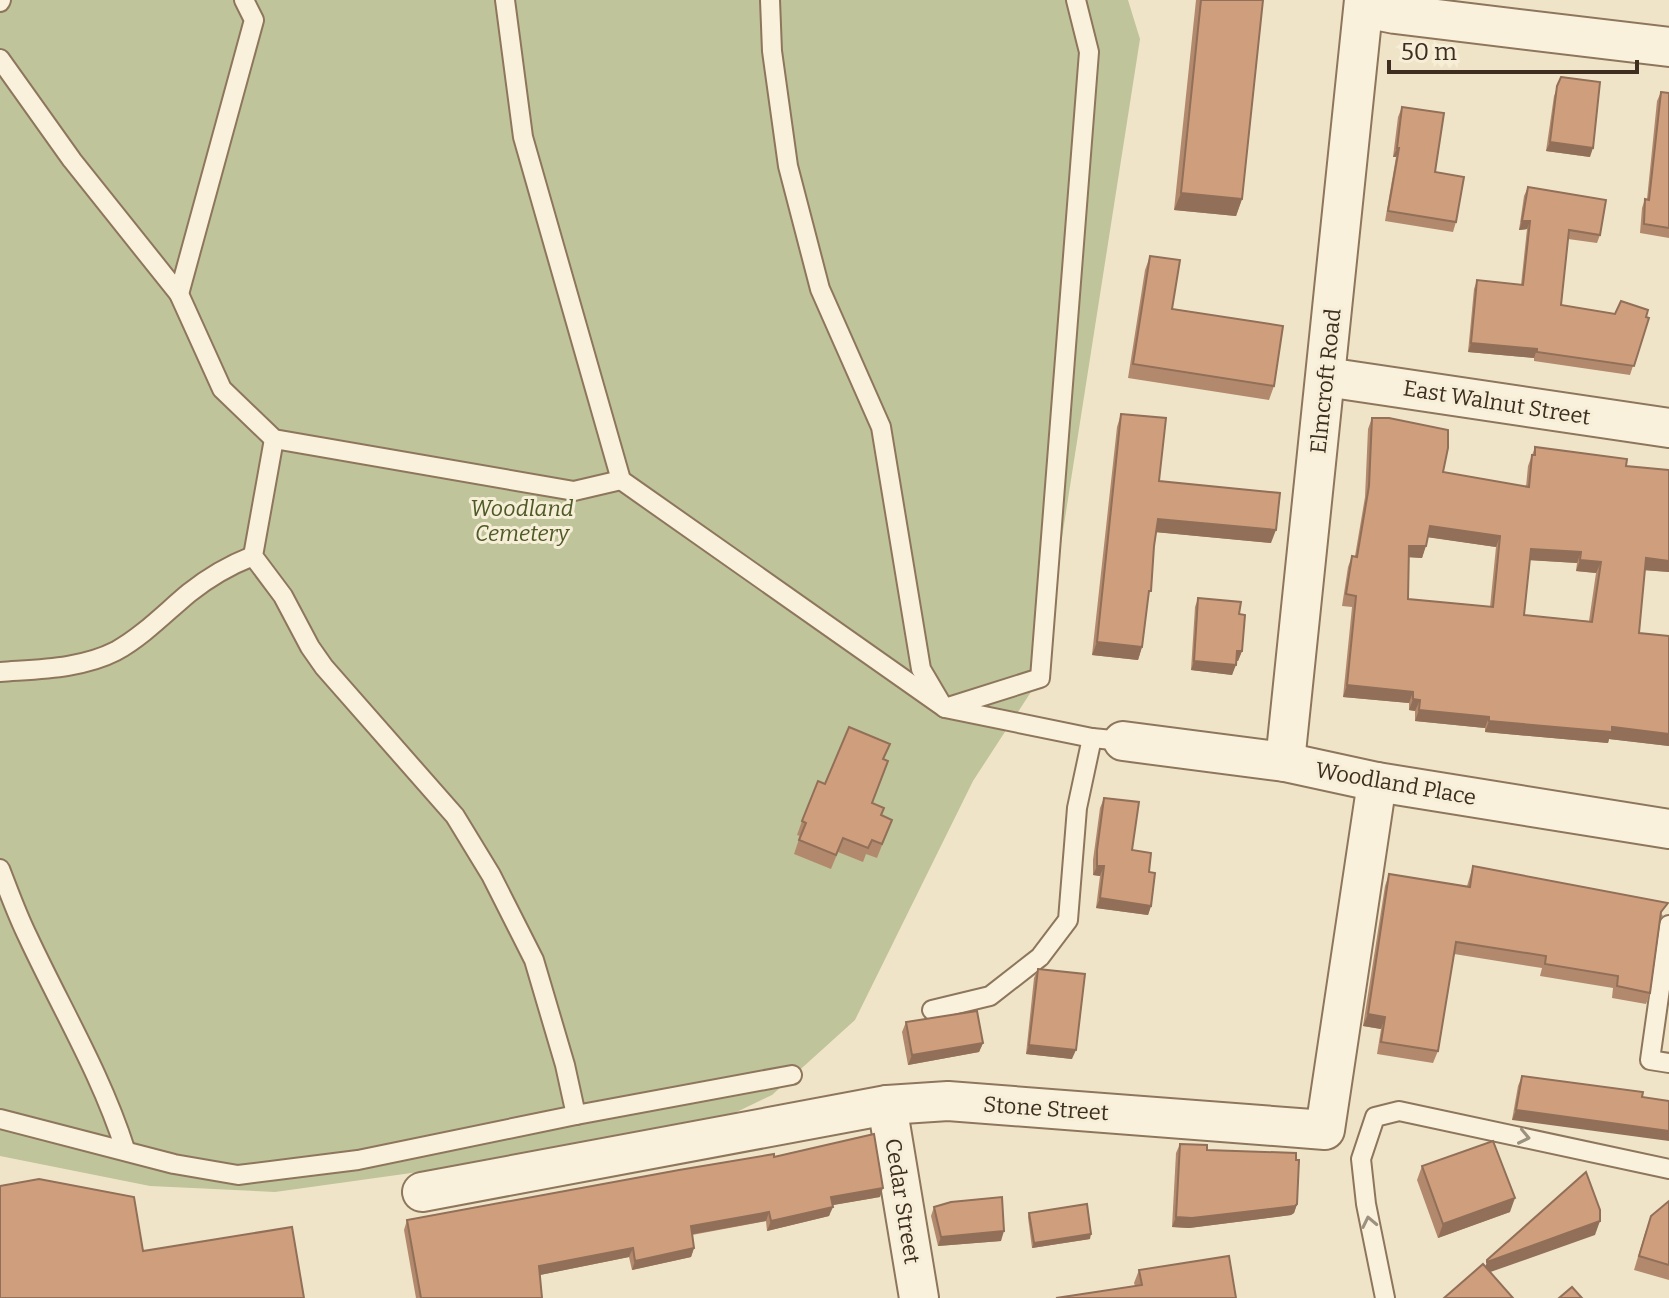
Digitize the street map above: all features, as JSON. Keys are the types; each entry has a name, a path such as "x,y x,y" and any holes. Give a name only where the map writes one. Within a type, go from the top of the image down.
{"street":[{"path":"1364,4 1395,14 1669,47"},
{"name":"Elmcroft Road","path":"1285,762 1364,4"},
{"name":"East Walnut Street","path":"1326,377 1669,428"},
{"name":"Woodland Place","path":"1107,739 1285,762 1377,782 1669,829"},
{"name":"Stone Street","path":"422,1192 887,1105 948,1101 1325,1130 1377,782"},
{"name":"Cedar Street","path":"887,1105 919,1298"}],"lane":[{"path":"179,294 254,20 244,0"},
{"path":"505,0 523,137 621,480 945,708 1107,739 1077,808 1068,920 1040,957 990,996 932,1010"},
{"path":"770,0 772,51 788,166 800,221 820,289 881,427 921,669 945,708"},
{"path":"945,708 1040,678 1089,52 1076,0"},
{"path":"0,59 72,160 179,294 222,389 274,439 574,491 621,480"},
{"path":"274,439 253,556 283,596 324,667 455,816 491,875 534,960 565,1065 576,1115"},
{"path":"0,672 65,667 114,652 146,631 192,591 226,567 253,556"},
{"path":"0,869 27,936 113,1111 125,1149"},
{"path":"1669,925 1650,1060 1669,1063"},
{"path":"0,1119 174,1164 238,1175 358,1160 792,1075"},
{"path":"1385,1298 1366,1204 1361,1159 1375,1117 1399,1111 1669,1169"}],"green space":[{"name":"Woodland Cemetery","path":"0,0 1128,0 1140,39 1040,678 973,781 855,1020 772,1095 691,1134 275,1192 150,1186 0,1156"}],"building":[{"path":"1201,0 1263,0 1242,199 1181,193"},
{"path":"1561,77 1600,82 1593,148 1550,142 1557,86"},
{"path":"1661,92 1669,93 1669,228 1644,224"},
{"path":"1402,107 1444,113 1435,172 1464,177 1456,222 1388,211 1399,148"},
{"path":"1528,187 1606,200 1600,235 1569,230 1561,305 1615,314 1621,301 1648,310 1646,317 1649,318 1634,366 1537,352 1537,349 1471,343 1477,280 1523,285 1530,221 1522,221"},
{"path":"1150,256 1180,260 1172,309 1283,326 1274,386 1133,364"},
{"path":"1121,414 1166,418 1159,481 1280,493 1276,530 1158,519 1142,647 1097,642"},
{"path":"1372,418 1389,418 1448,430 1443,472 1529,487 1535,447 1627,459 1626,466 1669,470 1669,561 1646,558 1639,633 1669,636 1669,734 1612,727 1612,732 1489,721 1489,717 1419,710 1420,700 1413,699 1413,692 1347,685 1356,596 1346,594 1352,556 1357,557 1369,486","holes":["1430,526 1500,536 1493,607 1408,599 1409,546 1426,546","1531,549 1581,552 1580,560 1601,562 1592,622 1524,615"]},
{"path":"1198,598 1241,602 1239,614 1245,615 1242,651 1237,651 1236,665 1194,661"},
{"path":"849,727 890,744 883,759 888,761 872,803 884,808 881,815 892,820 882,844 872,840 868,848 843,838 836,855 799,840 806,823 802,821 818,781 825,784"},
{"path":"1104,798 1139,802 1132,850 1151,853 1149,872 1155,873 1151,906 1100,898 1104,866 1097,866 1097,850"},
{"path":"1473,866 1668,903 1661,912 1650,993 1617,986 1618,976 1545,964 1546,956 1456,942 1438,1051 1381,1042 1385,1017 1368,1014 1389,874 1470,887"},
{"path":"1038,969 1085,974 1076,1050 1029,1045"},
{"path":"977,1011 983,1043 912,1055 906,1022"},
{"path":"1522,1076 1643,1092 1642,1097 1669,1101 1669,1131 1516,1110"},
{"path":"874,1134 883,1188 831,1197 833,1207 771,1221 769,1212 691,1226 694,1248 635,1261 633,1248 539,1266 542,1298 421,1298 407,1220 679,1170 774,1154 774,1157"},
{"path":"1493,1141 1515,1198 1443,1224 1422,1166"},
{"path":"1180,1144 1207,1145 1207,1150 1296,1153 1296,1160 1299,1160 1297,1204 1192,1218 1176,1217"},
{"path":"1586,1172 1600,1210 1600,1221 1487,1262 1487,1260"},
{"path":"39,1179 134,1197 143,1251 292,1227 304,1298 0,1298 0,1186"},
{"path":"1002,1197 1004,1231 941,1237 934,1207 951,1202"},
{"path":"1669,1201 1669,1265 1639,1256 1651,1216"},
{"path":"1087,1204 1091,1234 1034,1243 1029,1213"},
{"path":"1229,1256 1236,1298 1056,1298 1142,1285 1139,1270"},
{"path":"1483,1264 1513,1298 1444,1298"},
{"path":"1572,1287 1582,1298 1559,1298"}]}
